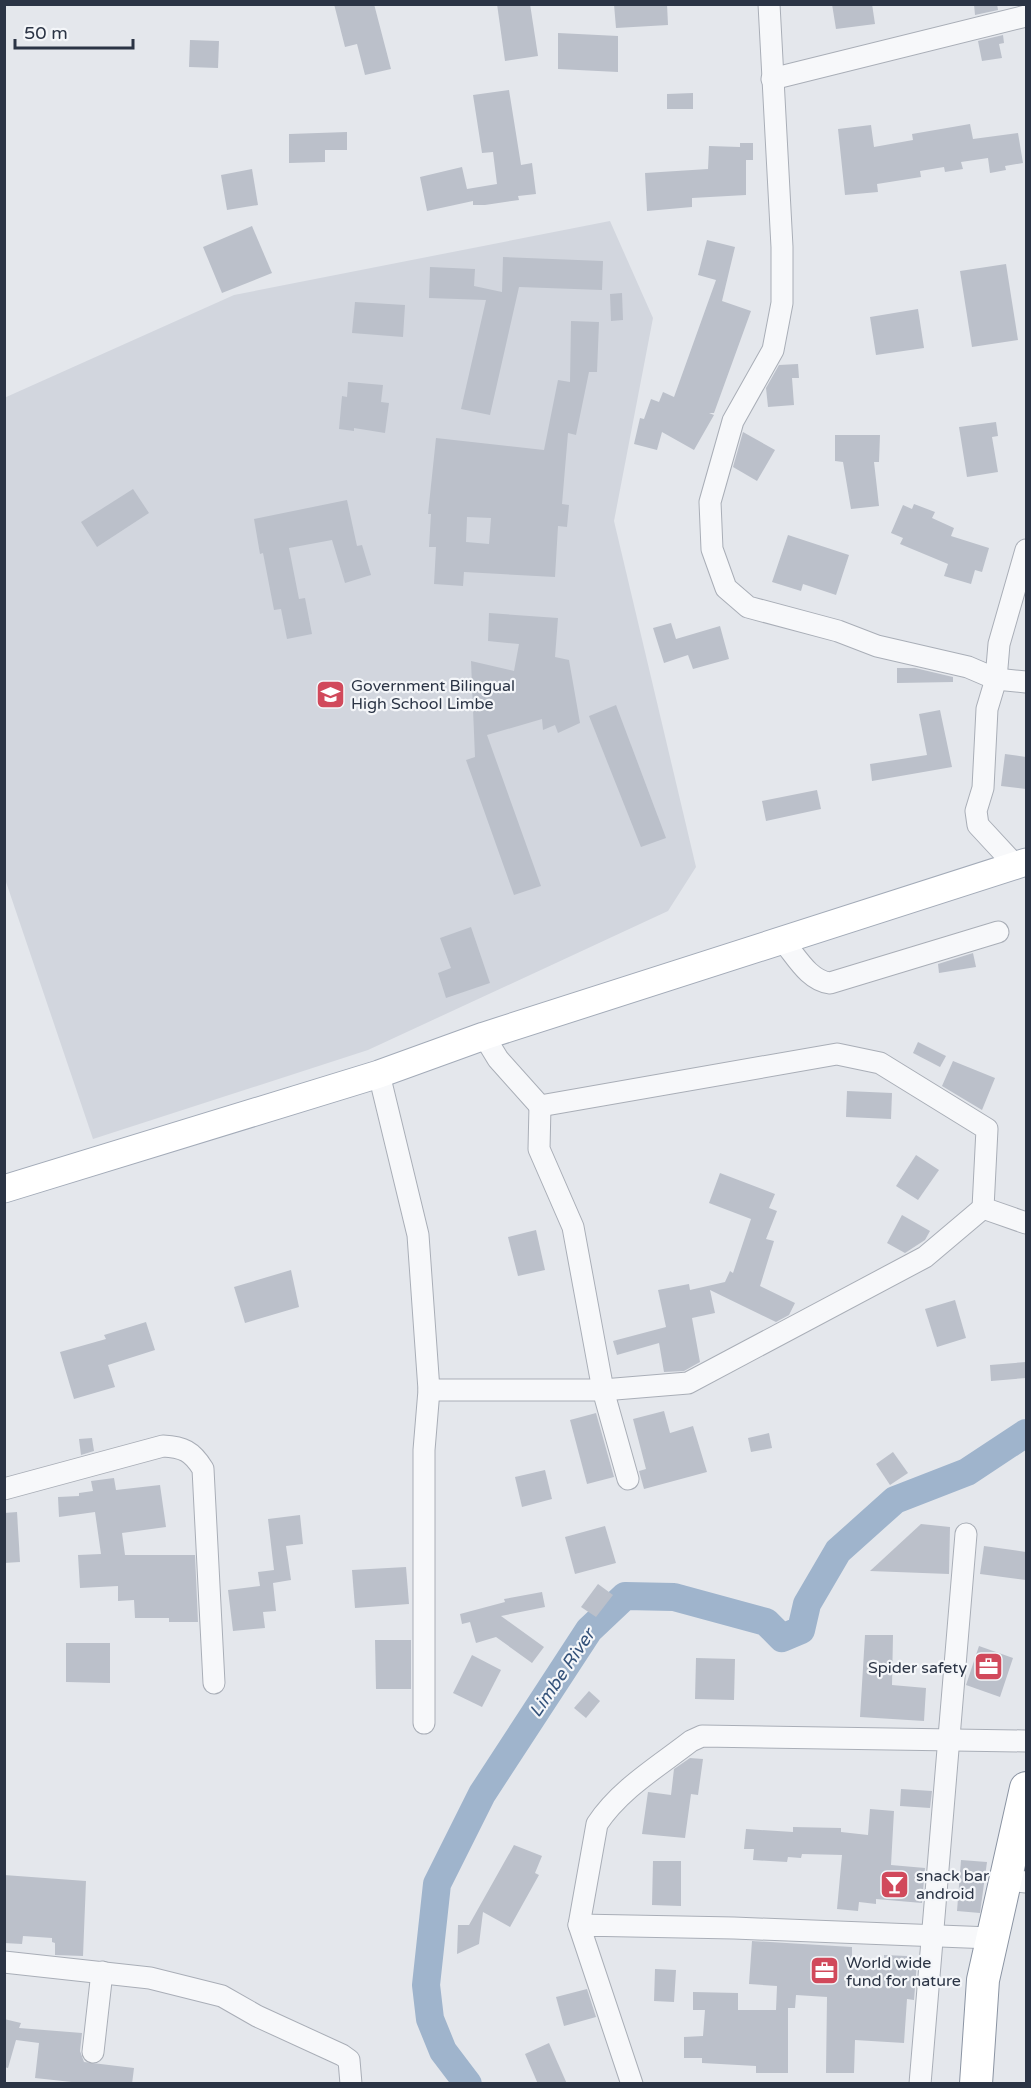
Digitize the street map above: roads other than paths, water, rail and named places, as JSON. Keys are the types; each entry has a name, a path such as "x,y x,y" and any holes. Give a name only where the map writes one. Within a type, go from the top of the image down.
{"highway":[{"path":"976,2084 983,1980 991,1938 1016,1881 1026,1788"}],"main road":[{"path":"4,1189 379,1074 484,1036 1021,864"}],"street":[{"path":"769,4 782,247 782,303 773,350 733,420 710,502 712,549 726,588 748,607 838,631 877,646 968,667 996,679 1026,682"},
{"path":"772,79 1026,16"},
{"path":"1021,864 983,831 978,825 976,811 983,788 987,709 996,679 999,644 1026,550"},
{"path":"783,941 820,982 830,983 998,932"},
{"path":"484,1036 498,1059 540,1106 539,1149 573,1227 603,1390 628,1479"},
{"path":"429,1390 603,1390 688,1383 924,1257 983,1208 987,1129 880,1063 837,1054 540,1106"},
{"path":"379,1074 418,1235 429,1390 424,1461 424,1723"},
{"path":"983,1208 1026,1223"},
{"path":"4,1489 163,1446 181,1447 195,1456 203,1469 214,1683"},
{"path":"920,2084 966,1534"},
{"path":"632,2084 579,1925 597,1824 606,1810 626,1791 691,1741 702,1736 719,1734 1026,1741"},
{"path":"579,1925 734,1928 991,1938"},
{"path":"4,1962 150,1978 222,1996 257,2016 342,2055 349,2060 351,2084"},
{"path":"93,2052 102,1972"}],"waterway":[{"name":"Limbe River","path":"468,2084 443,2051 430,2019 426,1985 437,1884 482,1794 589,1630 625,1596 674,1597 766,1622 782,1638 801,1630 807,1604 838,1551 895,1500 967,1472 1026,1433"}],"place":[{"name":"Government Bilingual High School Limbe","path":"330,694"},
{"name":"Spider safety","path":"988,1667"},
{"name":"snack bar android","path":"895,1884"},
{"name":"World wide fund for nature","path":"825,1971"}]}
